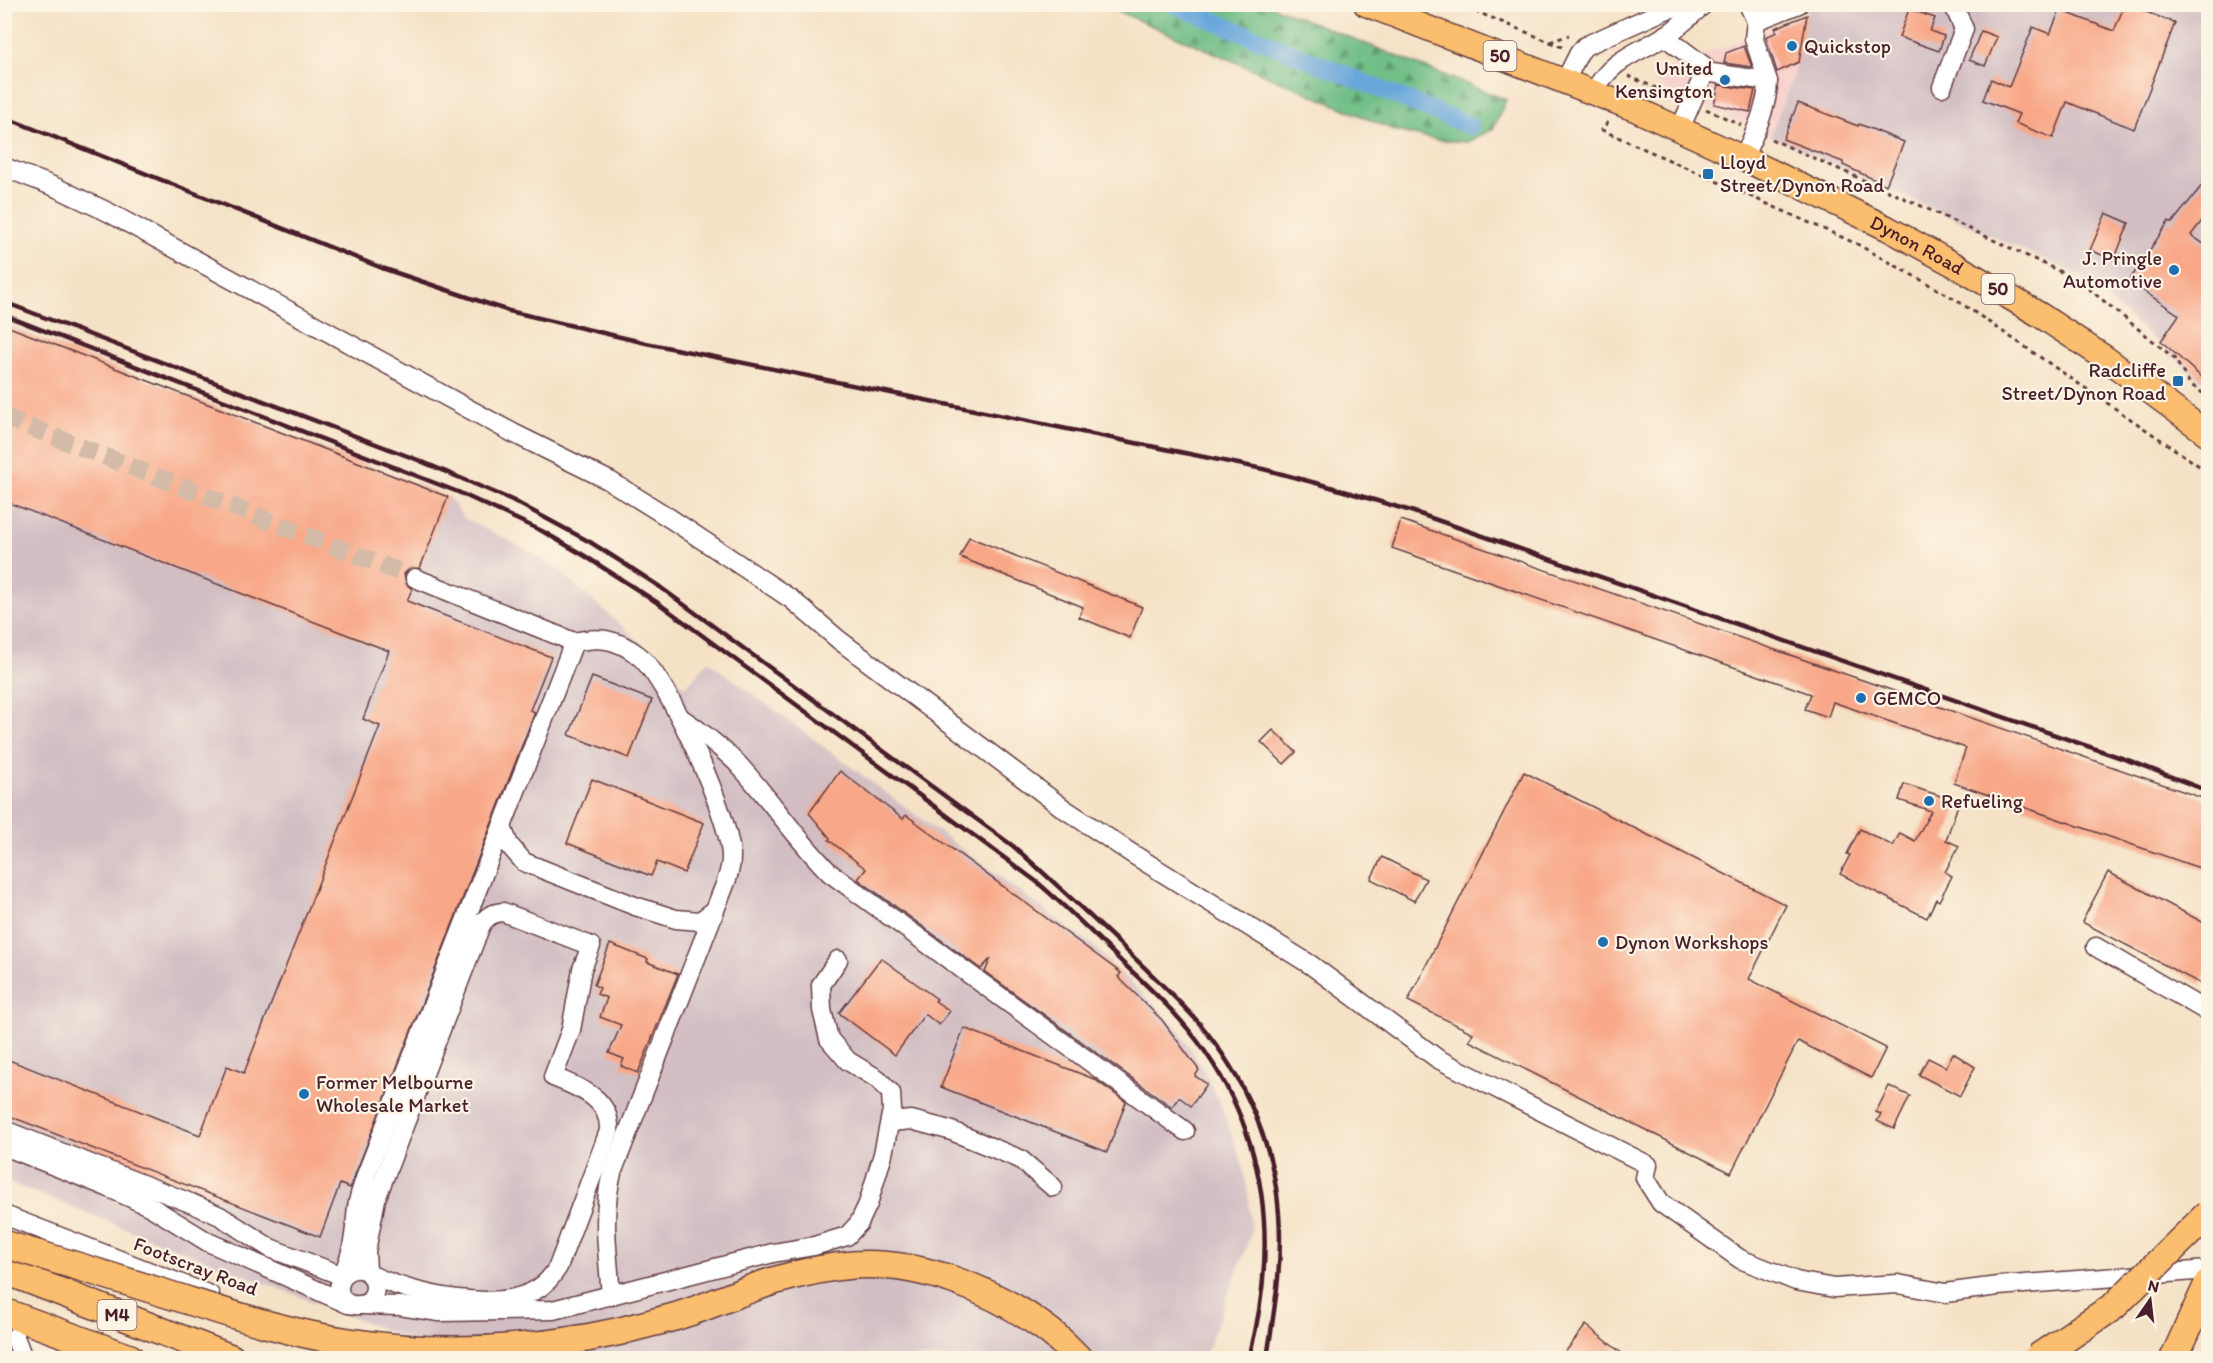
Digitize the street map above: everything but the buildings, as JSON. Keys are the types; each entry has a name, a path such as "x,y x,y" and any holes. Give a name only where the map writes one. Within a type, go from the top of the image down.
{"highway":[{"path":"2037,1359 2114,1306 2208,1214"},
{"path":"4,1244 222,1311 348,1342 453,1350 574,1341 674,1317 776,1280 816,1270 854,1265 886,1266 947,1278 986,1294 1012,1307 1046,1329 1078,1359"},
{"name":"M4","path":"4,1270 231,1359"},
{"path":"2174,1359 2208,1284"},
{"path":"13,1322 114,1359"},
{"name":"M4","path":"13,1322 130,1359"}],"main road":[{"name":"Dynon Road","path":"1366,4 1623,104 1743,158 1887,228 2015,299 2105,358 2208,434"}],"street":[{"path":"1565,81 1580,52 1586,46 1665,10 1690,4"},
{"path":"1594,93 1600,80 1611,67 1664,36 1704,4"},
{"path":"1743,158 1755,132 1768,87 1754,39 1752,13 1799,4"},
{"path":"1942,87 1964,30 1953,4"},
{"path":"1664,36 1704,66 1705,72 1680,129"},
{"path":"1705,72 1768,81"},
{"path":"4,166 56,187 108,212 513,433 610,481 671,519 791,599 839,640 1063,808 1311,965 1438,1059 1647,1165 1645,1178 1661,1203 1740,1259 1796,1281 1834,1288 1898,1284 1945,1293 1998,1286 2208,1270"},
{"path":"416,578 574,642 592,637 611,640 639,656 663,684 680,717 709,781 730,842 731,859 728,876 612,1173 607,1192 604,1220 611,1296"},
{"path":"574,642 366,1176 357,1206 352,1251 339,1283 339,1290 345,1301 356,1305 400,1306 439,1312 553,1310 847,1236 859,1223 868,1204 891,1122 891,1094 878,1079 848,1060 829,1039 822,1010 821,985 838,960"},
{"path":"680,717 704,734 736,763 830,873 1185,1131"},
{"path":"502,827 509,845 524,862 635,906 676,919 700,921 715,910"},
{"path":"4,1130 193,1204 220,1216 270,1248 344,1275 355,1269 369,1273 388,1283 440,1297 489,1301 523,1296 540,1288 558,1268 609,1131 610,1123 599,1102 578,1087 553,1077 571,1030 582,969 591,946 503,912 486,917 481,925 376,1199 366,1251 369,1273 376,1286 369,1302 356,1305 208,1242 151,1207 4,1146"},
{"path":"2096,947 2208,1012"},
{"path":"891,1122 911,1120 949,1130 1020,1159 1053,1187"},
{"name":"Footscray Road","path":"4,1215 372,1359"},
{"path":"13,1322 23,1359"}],"path":[{"path":"1458,4 1549,43"},
{"path":"1641,82 1915,203 2078,280 2174,358 2190,384 2208,397"},
{"path":"1623,104 1602,130 1857,244 1955,298 2208,472"}],"shaded area":[{"path":"1811,5 2208,5 2208,386 2081,276 1770,136 1794,74 1806,13"},
{"name":"United Kensington","path":"1806,13 1794,74 1770,136 1657,85 1657,74"},
{"path":"4,324 448,496 464,518 529,551 558,570 650,651 685,688 708,661 1097,949 1177,1028 1203,1069 1221,1106 1241,1160 1247,1186 1252,1232 1204,1358 456,1358 5,1181"}],"green space":[{"path":"1103,5 1269,5 1506,100 1493,129 1467,142 1437,140 1396,131"}],"waterway":[{"path":"1173,4 1470,126"}],"tunnel":[{"path":"4,417 415,578"}],"railway":[{"path":"4,117 382,268 509,311 646,343 1263,469 1327,486 1411,511 2133,762 2208,791"},
{"path":"4,302 418,460 512,500 590,542 660,587 1013,846 1161,983 1200,1024 1230,1066 1243,1089 1264,1138 1276,1188 1279,1214 1279,1269 1267,1358"},
{"path":"4,315 458,492 542,531 661,605 1037,882 1145,984 1188,1029 1227,1088 1244,1125 1255,1162 1262,1200 1265,1239 1258,1318 1249,1358"}],"place":[{"name":"Quickstop","path":"1792,46"},
{"name":"United Kensington","path":"1725,80"},
{"name":"Lloyd Street/Dynon Road","path":"1708,174"},
{"name":"J. Pringle Automotive","path":"2174,270"},
{"name":"Radcliffe Street/Dynon Road","path":"2178,381"},
{"name":"GEMCO","path":"1861,698"},
{"name":"Refueling","path":"1929,801"},
{"name":"Dynon Workshops","path":"1603,942"},
{"name":"Former Melbourne Wholesale Market","path":"304,1094"}]}
